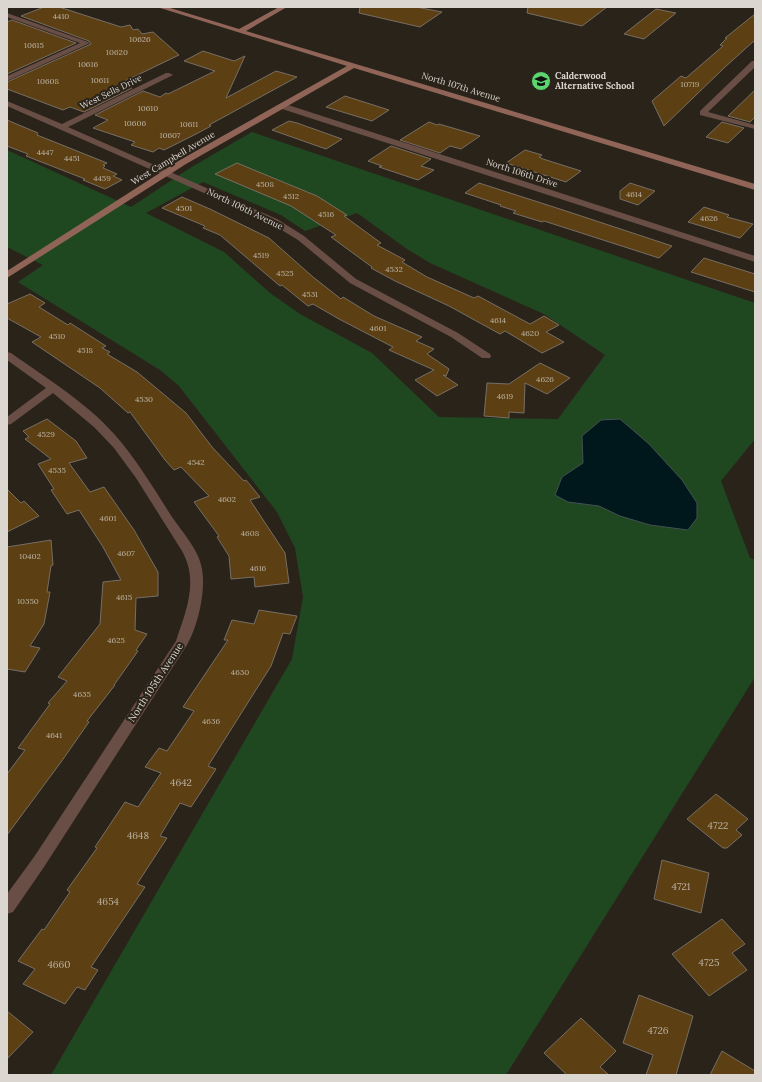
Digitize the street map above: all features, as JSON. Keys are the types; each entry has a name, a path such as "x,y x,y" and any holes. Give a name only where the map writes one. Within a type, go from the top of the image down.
{"main road":[{"name":"North 107th Avenue","path":"160,7 755,187"},
{"path":"240,31 284,7"},
{"name":"West Campbell Avenue","path":"7,275 166,172 354,65"}],"street":[{"path":"7,15 86,43 7,79"},
{"path":"755,62 703,113 755,127"},
{"name":"West Sells Drive","path":"62,127 169,75"},
{"name":"North 106th Avenue","path":"7,104 166,172 280,224 301,238 333,267 352,280 441,326 486,356"},
{"name":"North 106th Drive","path":"282,106 755,259"},
{"name":"North 105th Avenue","path":"7,355 89,416 111,437 124,454 186,548 196,566 198,585 192,613 182,642 39,862 7,906"},
{"path":"7,422 53,388"}],"green space":[{"path":"252,132 755,303 755,439 721,481 750,558 755,560 755,677 506,1075 51,1075 292,659 303,597 295,548 277,512 179,386 160,370 18,282 43,265 7,247 7,150 131,207 190,168","holes":["203,182 281,215 305,231 357,213 407,249 430,263 544,314 605,355 558,419 439,417 372,353 300,314 270,293 224,252 146,213"]}],"water":[{"path":"620,419 649,444 682,480 697,503 697,518 688,530 650,525 620,516 599,506 568,502 555,495 562,477 583,463 582,436 601,420"}],"building":[{"path":"44,7 59,7 121,27 130,25 133,30 138,29 142,34 153,32 179,55 121,83 132,88 84,112 70,107 63,110 7,89 7,82 91,44 89,41 21,16"},
{"path":"360,7 416,7 442,12 420,27 359,13"},
{"path":"528,7 607,7 582,26 527,13"},
{"path":"656,9 676,13 644,39 624,34"},
{"path":"755,14 755,40 664,126 652,101 681,76 686,78 723,46 720,45 727,38 725,38"},
{"path":"12,20 76,43 7,74 7,22"},
{"path":"203,51 234,61 245,56 226,98 276,71 297,77 209,125 211,126 164,150 159,148 153,152 131,145 135,142 93,128 108,120 95,115 143,91 160,97 215,71 184,61"},
{"path":"755,90 755,117 750,122 728,116"},
{"path":"345,96 389,110 372,121 326,107"},
{"path":"7,120 38,133 37,135 107,163 103,165 105,166 103,168 117,174 113,176 122,180 105,189 83,180 85,179 26,156 28,154 7,146"},
{"path":"289,121 342,139 326,149 272,130"},
{"path":"429,122 480,136 461,149 450,146 440,153 400,140"},
{"path":"722,122 744,128 728,143 706,137"},
{"path":"391,146 431,159 421,166 434,170 418,180 379,167 382,166 368,161"},
{"path":"525,150 542,155 539,157 543,159 581,171 566,182 506,163"},
{"path":"237,163 317,196 347,215 344,216 381,243 377,245 405,260 402,262 427,277 474,298 478,296 530,324 544,316 559,325 546,332 564,342 542,353 505,331 500,334 449,306 371,268 372,267 331,237 336,235 291,206 215,174"},
{"path":"479,183 672,246 659,258 544,221 542,222 513,213 516,211 465,193"},
{"path":"630,183 655,191 638,205 620,199 620,191"},
{"path":"182,197 269,238 313,277 341,299 343,297 374,316 422,337 416,341 434,349 427,354 449,369 446,376 443,375 458,385 437,396 415,380 434,370 389,350 393,347 313,304 308,306 282,285 280,286 220,235 203,228 205,226 162,208"},
{"path":"704,207 729,215 727,217 753,224 740,238 688,222"},
{"path":"704,258 755,274 755,292 691,272"},
{"path":"30,294 45,303 39,307 68,325 70,323 106,346 102,348 110,352 107,354 137,372 186,413 212,447 244,481 246,480 260,497 250,500 285,553 289,583 255,587 254,577 231,579 229,556 217,537 219,536 194,502 209,496 181,467 174,470 130,412 128,413 100,388 32,342 41,337 7,318 7,304"},
{"path":"540,363 570,378 547,394 525,383 524,413 509,412 509,418 484,416 487,383 509,384"},
{"path":"47,419 76,441 87,458 69,463 90,492 104,487 134,530 158,572 158,596 136,598 135,630 147,634 136,650 138,651 115,685 87,721 89,722 61,762 7,835 7,774 25,750 18,748 50,704 48,703 67,681 58,677 100,624 103,582 121,580 103,547 79,510 67,514 51,490 54,489 38,464 51,459 25,439 29,437 23,431"},
{"path":"7,489 21,503 24,501 39,516 7,532"},
{"path":"51,540 53,565 51,566 47,592 50,592 44,624 30,646 40,648 25,672 7,669 7,547"},
{"path":"259,610 297,616 290,634 283,633 271,666 208,766 216,769 191,807 180,803 160,836 167,838 137,884 145,887 91,967 98,970 85,990 77,987 65,1004 23,984 35,969 18,961 42,929 44,930 70,892 67,890 97,848 95,847 125,802 138,807 161,773 145,767 159,748 167,751 194,711 183,707 228,640 224,640 232,620 254,624"},
{"path":"716,794 748,819 736,830 742,835 727,848 723,848 687,819"},
{"path":"662,860 709,873 701,913 654,899"},
{"path":"722,919 745,944 732,953 747,970 709,996 672,954"},
{"path":"639,995 693,1016 676,1075 646,1075 653,1055 623,1043"},
{"path":"7,1011 33,1032 7,1059"},
{"path":"581,1018 616,1051 600,1067 609,1075 567,1075 544,1053"},
{"path":"722,1051 755,1071 755,1075 710,1075"}],"place":[{"name":"Calderwood Alternative School","path":"541,81"}]}
